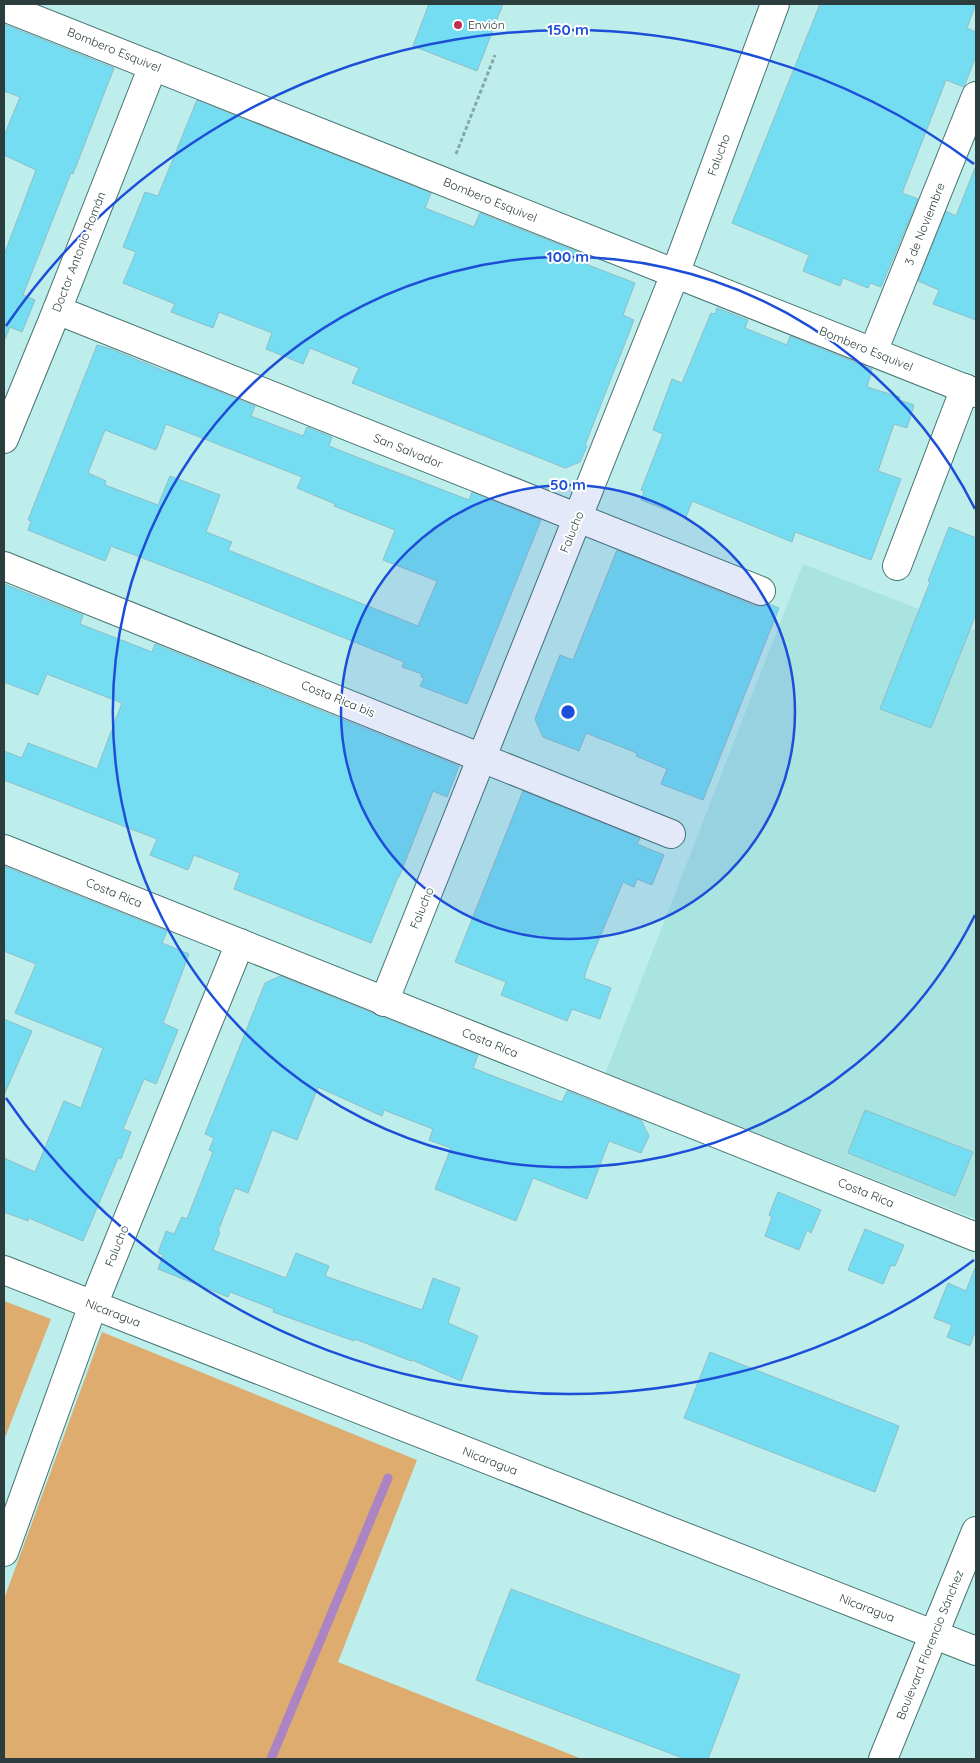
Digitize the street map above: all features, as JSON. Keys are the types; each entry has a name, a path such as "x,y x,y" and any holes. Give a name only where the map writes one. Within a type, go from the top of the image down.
{"street":[{"name":"Falucho","path":"384,1002 675,274 775,4"},
{"name":"Bombero Esquivel","path":"4,7 971,390"},
{"name":"Doctor Antonio Román","path":"4,437 57,310 152,66"},
{"name":"3 de Noviembre","path":"873,352 968,142 976,96"},
{"name":"San Salvador","path":"57,310 761,591"},
{"path":"897,566 971,390"},
{"name":"Costa Rica bis","path":"4,566 672,834"},
{"name":"Costa Rica","path":"4,849 976,1237"},
{"name":"Falucho","path":"4,1552 93,1305 240,942"},
{"name":"Nicaragua","path":"4,1270 976,1651"},
{"name":"Boulevard Florencio Sánchez","path":"883,1759 976,1531"}],"path":[{"path":"454,158 495,55"}],"shaded area":[{"path":"803,564 976,631 976,1219 605,1074"},
{"path":"4,1301 51,1319 4,1440"},
{"path":"102,1332 417,1460 338,1662 582,1759 4,1759 4,1599"}],"building":[{"name":"Envión","path":"429,4 503,4 477,71 413,46"},
{"path":"820,4 976,4 967,28 976,32 976,56 964,87 946,80 902,193 918,199 881,287 870,283 868,288 843,278 840,286 803,271 809,255 732,223"},
{"path":"4,24 114,68 23,295 35,300 22,332 10,327 5,339 4,255 36,170 4,155 4,136 20,97 4,91"},
{"path":"197,100 431,193 425,208 474,227 480,213 591,257 588,265 635,283 623,315 634,320 580,462 565,468 352,383 359,368 310,348 303,364 266,349 272,333 219,312 213,328 171,312 175,304 123,283 136,252 123,247 145,192 158,196"},
{"path":"975,168 976,320 933,304 939,290 918,281 946,211 956,216"},
{"path":"717,308 748,320 745,328 787,345 790,336 872,369 867,387 900,397 899,400 914,405 907,428 894,424 878,471 901,479 871,560 795,532 792,542 692,501 686,517 641,500 644,491 641,490 663,434 653,430 672,379 682,383 711,313 715,314"},
{"path":"97,345 255,406 251,416 303,436 307,427 332,437 329,446 354,456 469,500 472,492 541,520 467,704 420,686 424,678 421,677 422,674 402,667 404,662 111,546 105,561 28,530 31,521 28,520","holes":["166,424 302,477 297,488 335,504 334,506 395,530 383,560 437,581 418,626 228,550 232,542 206,532 220,495 170,476 158,505 105,485 106,481 88,473 105,430 156,450"]},
{"path":"949,527 976,538 976,614 931,728 880,709 930,582 928,581"},
{"path":"617,550 755,606 769,604 779,608 703,800 661,784 667,769 636,756 637,753 586,733 579,751 543,737 535,719 560,655 573,660"},
{"path":"4,584 83,615 80,624 152,652 155,644 459,766 447,797 433,791 371,943 234,889 240,873 194,855 188,870 150,855 157,839 4,780 4,751 22,758 28,743 97,769 122,703 47,674 38,695 4,682"},
{"path":"523,791 640,838 637,844 664,855 652,885 637,879 634,887 623,882 589,963 584,978 611,988 600,1019 572,1009 567,1021 501,995 506,982 455,962"},
{"path":"4,866 167,931 162,943 189,954 163,1023 178,1030 156,1084 144,1079 123,1129 131,1132 121,1159 118,1158 83,1241 29,1218 28,1221 4,1212 4,1158 35,1172 64,1101 81,1108 103,1048 15,1013 36,964 4,951"},
{"path":"280,976 478,1055 473,1068 498,1078 562,1102 567,1091 641,1120 649,1136 641,1153 609,1141 587,1199 533,1178 516,1221 435,1189 451,1148 429,1140 433,1129 384,1110 382,1116 318,1087 297,1140 272,1130 248,1193 235,1188 218,1231 220,1232 213,1250 286,1278 296,1253 329,1266 325,1276 422,1310 433,1278 460,1288 448,1323 478,1336 461,1381 355,1339 354,1341 273,1312 274,1309 230,1292 228,1297 158,1269 163,1255 158,1253 166,1231 174,1234 182,1217 187,1219 213,1152 209,1150 214,1138 205,1134 265,983"},
{"path":"4,1019 32,1031 4,1095"},
{"path":"865,1110 973,1152 955,1196 848,1153"},
{"path":"778,1192 821,1210 811,1233 807,1230 799,1250 765,1236 772,1217 769,1215"},
{"path":"865,1229 904,1245 895,1266 891,1265 883,1284 848,1270"},
{"path":"975,1268 976,1335 974,1334 970,1346 947,1337 952,1325 934,1318 948,1283 966,1291"},
{"path":"710,1352 899,1426 875,1492 684,1418"},
{"path":"511,1589 740,1675 708,1759 685,1759 476,1680"}],"waterway":[{"path":"271,1759 388,1478"}],"place":[{"name":"Envión","path":"458,25"}]}
